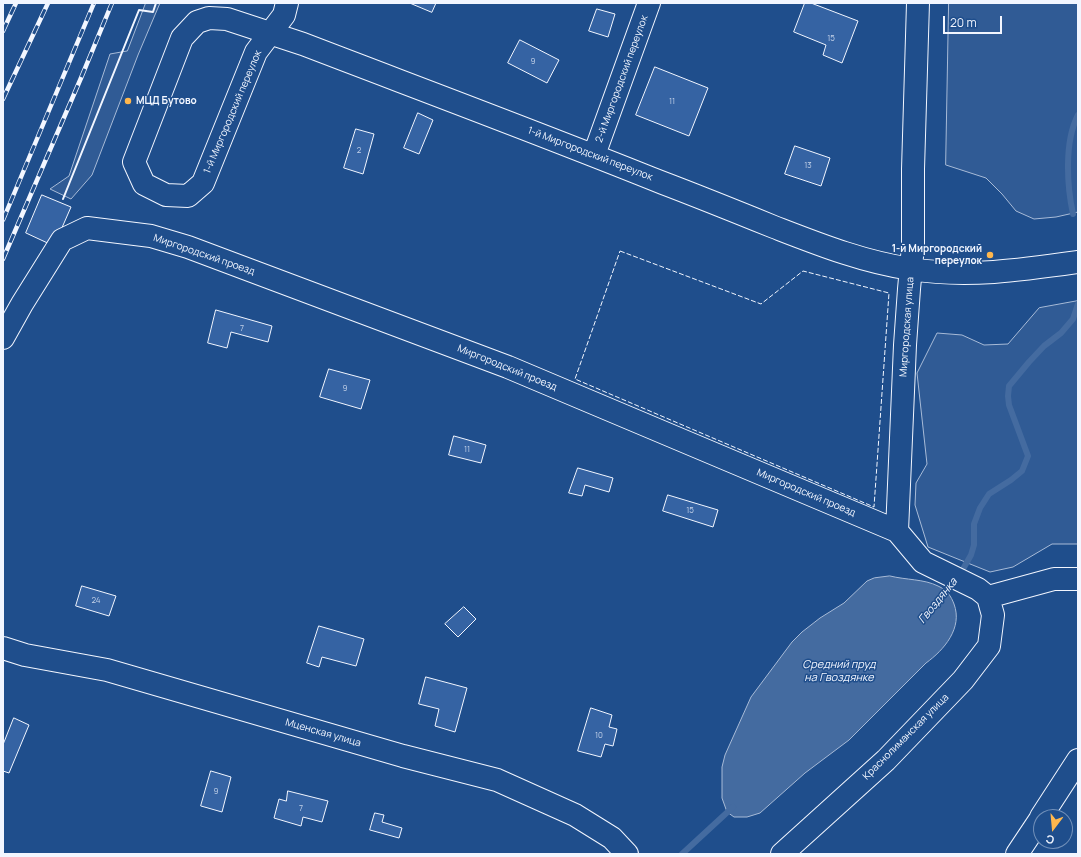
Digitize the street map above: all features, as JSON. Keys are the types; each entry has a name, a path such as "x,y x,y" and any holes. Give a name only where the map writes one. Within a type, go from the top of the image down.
{"street":[{"path":"270,33 284,15 287,3"},
{"name":"2-й Миргородский переулок","path":"594,155 649,3"},
{"name":"Миргородская улица","path":"897,531 905,345 913,246 913,169 918,3"},
{"name":"1-й Миргородский переулок","path":"270,33 256,52 203,183 188,196 166,195 144,184 134,162 182,38 197,22 210,18 227,19 270,33 303,44 594,155 829,249 875,262 911,269 952,273 1019,271 1078,262"},
{"name":"Миргородский проезд","path":"3,338 22,304 62,240 87,228 151,236 188,247 508,367 897,531 922,562 978,589 988,597"},
{"path":"988,597 1054,579 1078,579"},
{"name":"Краснолиманская улица","path":"782,854 886,760 963,680 989,646 993,615 988,597"},
{"name":"Мценская улица","path":"3,648 25,655 107,670 403,756 497,780 575,815 612,838 627,854"},
{"path":"1046,809 1078,760"},
{"path":"1017,854 1033,829"}],"shaded area":[{"path":"146,3 160,3 138,55 92,175 71,199 50,189 69,176 110,54 127,51"},
{"path":"949,3 1078,3 1078,212 1056,217 1034,219 1016,211 986,178 946,165"},
{"path":"1078,301 1078,544 1052,544 1013,567 990,572 928,547 915,505 916,483 927,464 917,373 937,333 962,335 984,345 1008,344 1039,308"}],"water":[{"name":"Средний пруд на Гвоздянке","path":"890,576 927,582 946,591 953,601 956,613 956,622 950,638 939,652 926,663 849,740 805,773 760,813 747,817 734,817 727,812 722,798 722,767 725,755 751,697 792,642 802,632 820,618 844,603 867,581 874,578"}],"building":[{"path":"410,3 436,3 432,12"},
{"path":"805,3 811,3 858,21 842,63 823,55 826,45 794,32"},
{"path":"597,9 615,14 608,37 589,31"},
{"path":"520,40 559,60 547,83 508,63"},
{"path":"655,67 708,88 689,136 636,115"},
{"path":"418,113 433,120 419,154 404,148"},
{"path":"356,129 374,134 363,174 344,168"},
{"path":"795,146 830,158 821,186 785,174"},
{"path":"42,195 71,207 54,246 26,233"},
{"path":"216,310 272,326 268,342 231,332 227,348 208,343"},
{"path":"329,369 370,380 361,409 320,397"},
{"path":"454,436 486,445 481,463 449,455"},
{"path":"578,468 613,478 609,492 585,485 582,496 569,493"},
{"path":"668,495 718,510 713,527 663,511"},
{"path":"82,586 116,596 109,616 76,606"},
{"path":"464,607 476,619 458,637 445,624"},
{"path":"319,626 364,639 356,666 322,657 319,667 307,663"},
{"path":"426,677 467,688 455,732 435,726 439,709 419,704"},
{"path":"591,708 612,715 609,727 617,729 613,746 605,744 601,757 578,751"},
{"path":"14,718 29,725 9,773 3,771 3,745"},
{"path":"211,771 231,777 222,812 201,806"},
{"path":"288,791 328,801 322,822 303,817 301,826 274,818 279,799 286,801"},
{"path":"375,813 384,815 382,822 402,828 399,838 370,830"}],"waterway":[{"name":"Гвоздянка","path":"1073,214 1069,191 1068,164 1070,138 1078,115"},
{"name":"Гвоздянка","path":"942,596 963,569 971,555 974,545 974,524 980,508 989,494 1022,471 1028,456 1009,405 1009,386 1044,346 1061,333 1073,319 1078,304"},
{"name":"Гвоздянка","path":"682,854 733,807"}],"railway":[{"path":"3,31 16,3"},
{"path":"3,99 48,3"},
{"path":"3,220 94,3"},
{"path":"3,259 112,3"}],"fence":[{"path":"620,251 761,304 803,271 889,293 874,507 575,379 620,251"}],"wall":[{"path":"63,199 139,10 153,12 156,3"}],"place":[{"name":"МЦД Бутово","path":"128,101"},
{"name":"1-й Миргородский переулок","path":"990,255"}]}
